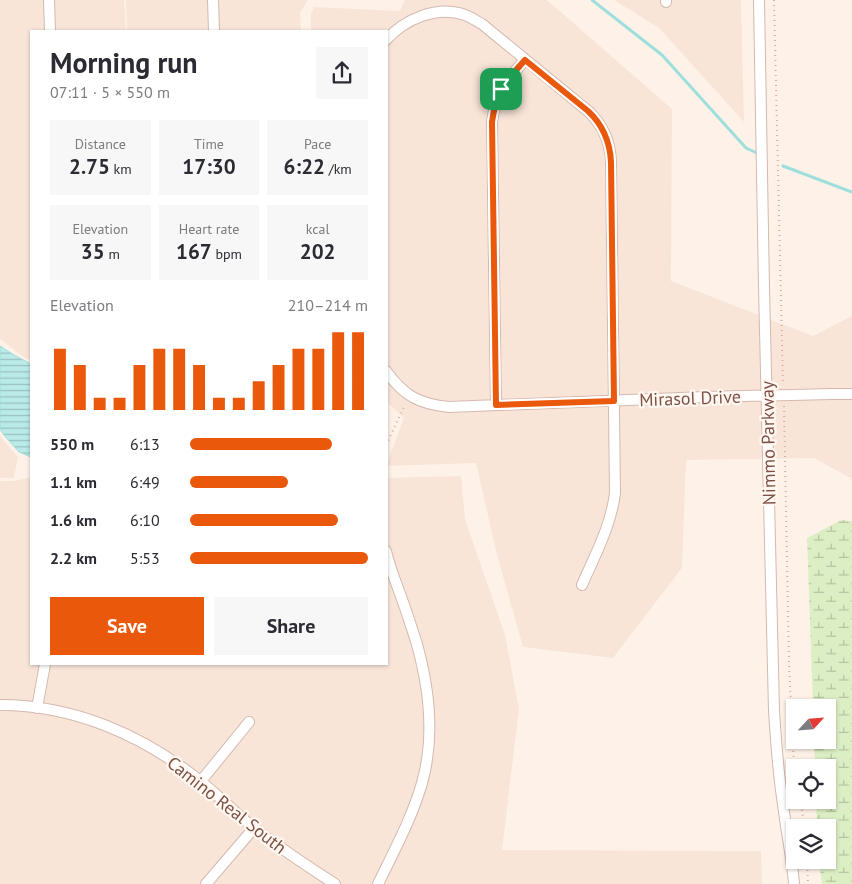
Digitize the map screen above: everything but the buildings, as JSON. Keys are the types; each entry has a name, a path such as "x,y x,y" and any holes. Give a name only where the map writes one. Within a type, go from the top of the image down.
{"street":[{"path":"49,0 50,30"},
{"path":"213,0 214,30"},
{"name":"Nimmo Parkway","path":"759,0 774,711 777,759 794,884"},
{"name":"Mirasol Drive","path":"388,38 399,28 415,18 426,14 451,12 463,14 482,24 588,111 603,129 608,140 611,162 614,401"},
{"path":"496,405 493,110 501,89 525,60"},
{"name":"Mirasol Drive","path":"388,373 402,390 412,398 435,406 449,407 852,394"},
{"path":"582,585 607,529 614,504 614,401"},
{"path":"378,884 416,803 427,759 429,736 429,713 416,643 388,558"},
{"path":"37,708 45,665"},
{"name":"Camino Real South","path":"0,705 16,705 66,714 114,728 141,741 172,759 280,848 335,884"},
{"path":"201,781 249,722"},
{"path":"206,884 254,828"}],"path":[{"path":"774,0 783,383"},
{"path":"784,404 789,664 794,759"},
{"path":"388,441 405,405"},
{"path":"808,869 808,884"}],"shaded area":[{"path":"0,0 124,0 126,30 30,30 30,360 0,339"},
{"path":"126,0 308,0 300,13 301,30 127,30"},
{"path":"405,0 547,0 672,109 671,281 813,336 852,316 852,479 814,458 686,460 682,568 613,658 523,647 497,555 476,463 388,466 388,461 404,418 388,403 388,30 311,30 311,14 314,7 400,11"},
{"path":"614,0 741,0 744,122 659,28"},
{"path":"0,436 18,457 14,478 0,478"},
{"path":"461,476 465,519 505,635 519,709 502,850 761,851 762,884 0,884 0,481 14,481 30,477 30,665 388,665 388,478"}],"green space":[{"path":"841,520 852,521 852,884 822,884 820,869 836,869 836,819 817,819 816,809 836,809 836,759 815,759 814,749 836,749 836,699 813,699 807,538"}],"water":[{"path":"0,346 30,363 30,457 19,452 0,429"}],"waterway":[{"path":"592,0 662,55 746,148 757,153"},
{"path":"783,166 852,192"}],"route":[{"path":"525,60 588,111 603,129 608,140 611,162 614,401 496,405 492,122 496,99 501,89 525,60"}]}
